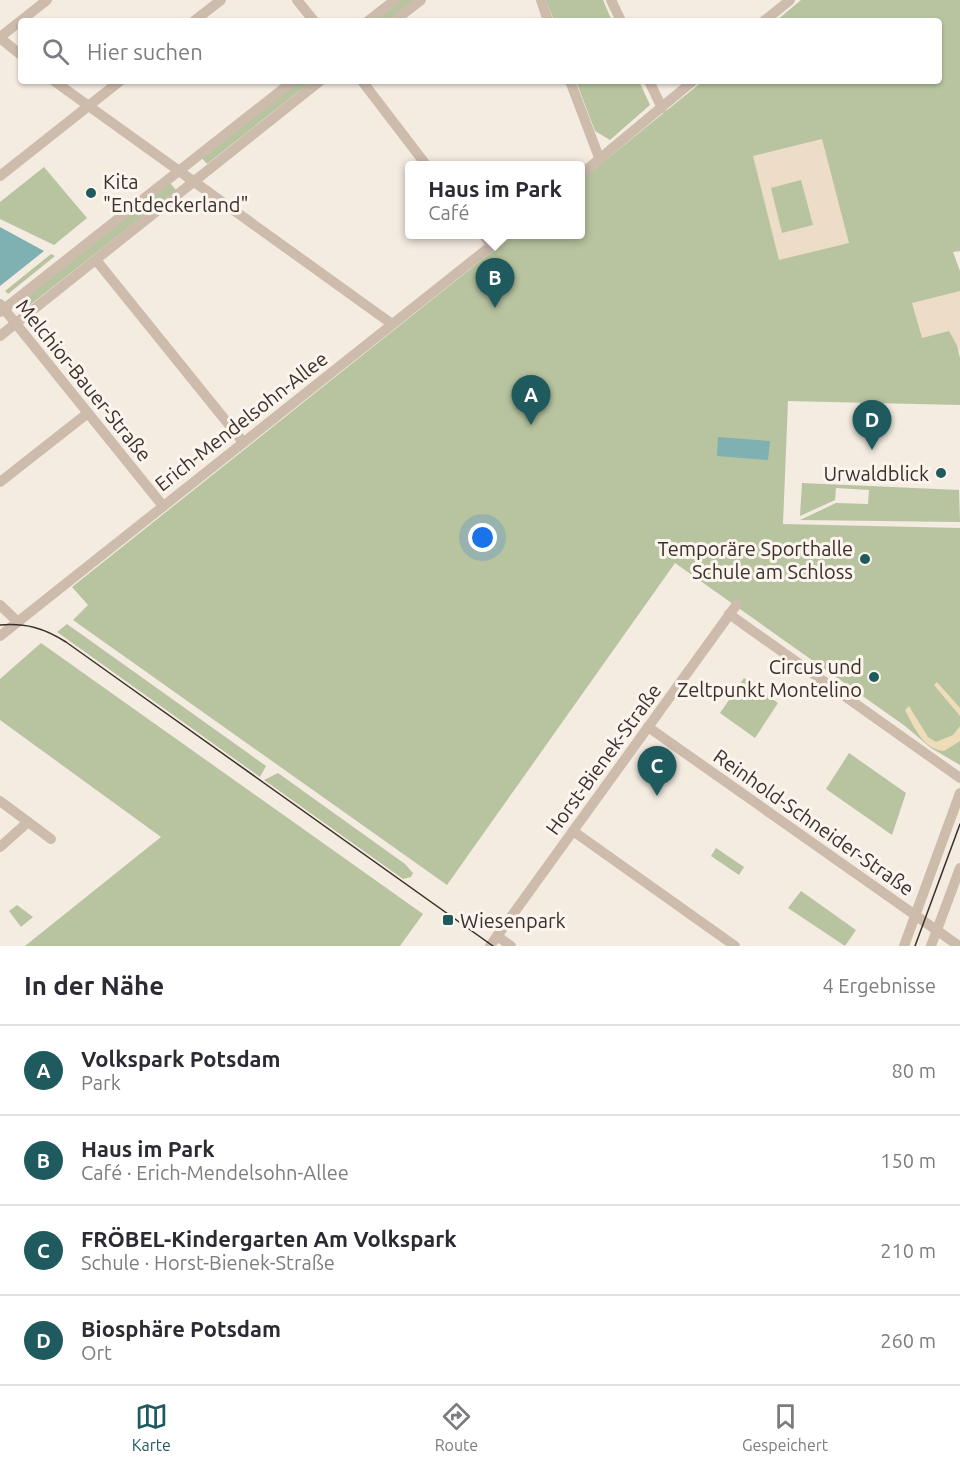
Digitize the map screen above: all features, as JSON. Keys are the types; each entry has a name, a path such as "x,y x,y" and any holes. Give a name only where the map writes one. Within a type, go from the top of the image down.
{"street":[{"path":"24,18 46,0"},
{"path":"198,18 221,0"},
{"path":"297,0 312,18"},
{"path":"372,18 394,0"},
{"path":"398,18 421,0"},
{"path":"541,0 547,18"},
{"path":"611,0 620,18"},
{"path":"768,18 790,0"},
{"path":"18,23 0,38 18,53"},
{"path":"58,84 392,324"},
{"path":"0,176 116,84"},
{"path":"1,308 289,84"},
{"path":"0,336 316,84"},
{"path":"364,84 424,161"},
{"path":"571,84 600,160"},
{"path":"650,84 662,108"},
{"path":"585,171 690,84"},
{"path":"487,239 492,246"},
{"name":"Erich-Mendelsohn-Allee","path":"0,636 500,239"},
{"path":"96,260 243,442"},
{"name":"Melchior-Bauer-Straße","path":"1,308 162,506"},
{"path":"0,482 88,413"},
{"name":"Horst-Bienek-Straße","path":"490,946 737,604"},
{"path":"0,605 18,622"},
{"path":"729,614 960,778"},
{"name":"Reinhold-Schneider-Straße","path":"648,727 959,946"},
{"path":"904,946 960,793"},
{"path":"0,801 51,838"},
{"path":"0,847 28,822"},
{"path":"573,831 735,946"},
{"path":"931,946 960,868"},
{"path":"497,936 511,946"}],"green space":[{"path":"400,0 414,0 392,18 378,18"},
{"path":"546,0 603,0 611,18 553,18"},
{"path":"801,0 960,0 960,251 953,252 960,271 960,338 956,340 960,358 960,405 788,401 783,524 960,528 960,765 931,748 905,726 675,563 447,885 73,620 88,605 72,587 508,239 585,239 585,177 699,84 942,84 942,18 780,18"},
{"path":"294,84 308,84 207,164 201,157"},
{"path":"577,84 640,84 650,105 610,140 595,131"},
{"path":"44,167 87,218 54,245 0,219 0,202"},
{"path":"170,183 176,190 21,312 16,305"},
{"path":"51,254 55,256 8,294 5,291"},
{"path":"802,483 959,490 960,522 800,520 836,503 868,504 869,490 836,488 835,500 800,516"},
{"path":"67,624 266,766 260,777 57,632"},
{"path":"41,643 423,914 400,946 25,946 161,837 0,720 0,679"},
{"path":"744,678 778,703 755,738 720,713"},
{"path":"849,753 906,793 892,835 826,789"},
{"path":"278,773 405,864 413,873 411,877 403,879 264,780"},
{"path":"716,848 744,867 739,875 711,856"},
{"path":"801,891 856,930 845,946 788,908"},
{"path":"17,905 33,917 21,927 9,911"}],"sand":[{"path":"937,682 960,708 960,716 934,685"},
{"path":"909,706 928,737 936,742 953,735 960,726 960,741 944,751 930,746 920,736 905,710"}],"shaded area":[{"path":"822,139 849,243 779,260 753,156","holes":["801,180 813,225 782,233 771,188"]},
{"path":"960,291 960,351 949,331 922,338 912,303"}],"water":[{"path":"0,227 44,251 0,286"},
{"path":"718,437 770,441 768,460 717,456"}],"tram line":[{"path":"0,625 34,628 50,633 66,642 493,946"},
{"path":"915,946 960,824"}],"place":[{"name":"Kita \"Entdeckerland\"","path":"91,193"},
{"name":"Haus im Park","path":"495,308"},
{"name":"Volkspark Potsdam","path":"531,425"},
{"name":"Biosphäre Potsdam","path":"872,450"},
{"name":"Urwaldblick","path":"941,473"},
{"name":"Temporäre Sporthalle Schule am Schloss","path":"865,559"},
{"name":"Circus und Zeltpunkt Montelino","path":"874,677"},
{"name":"FRÖBEL-Kindergarten Am Volkspark","path":"657,796"},
{"name":"Wiesenpark","path":"448,920"}]}
